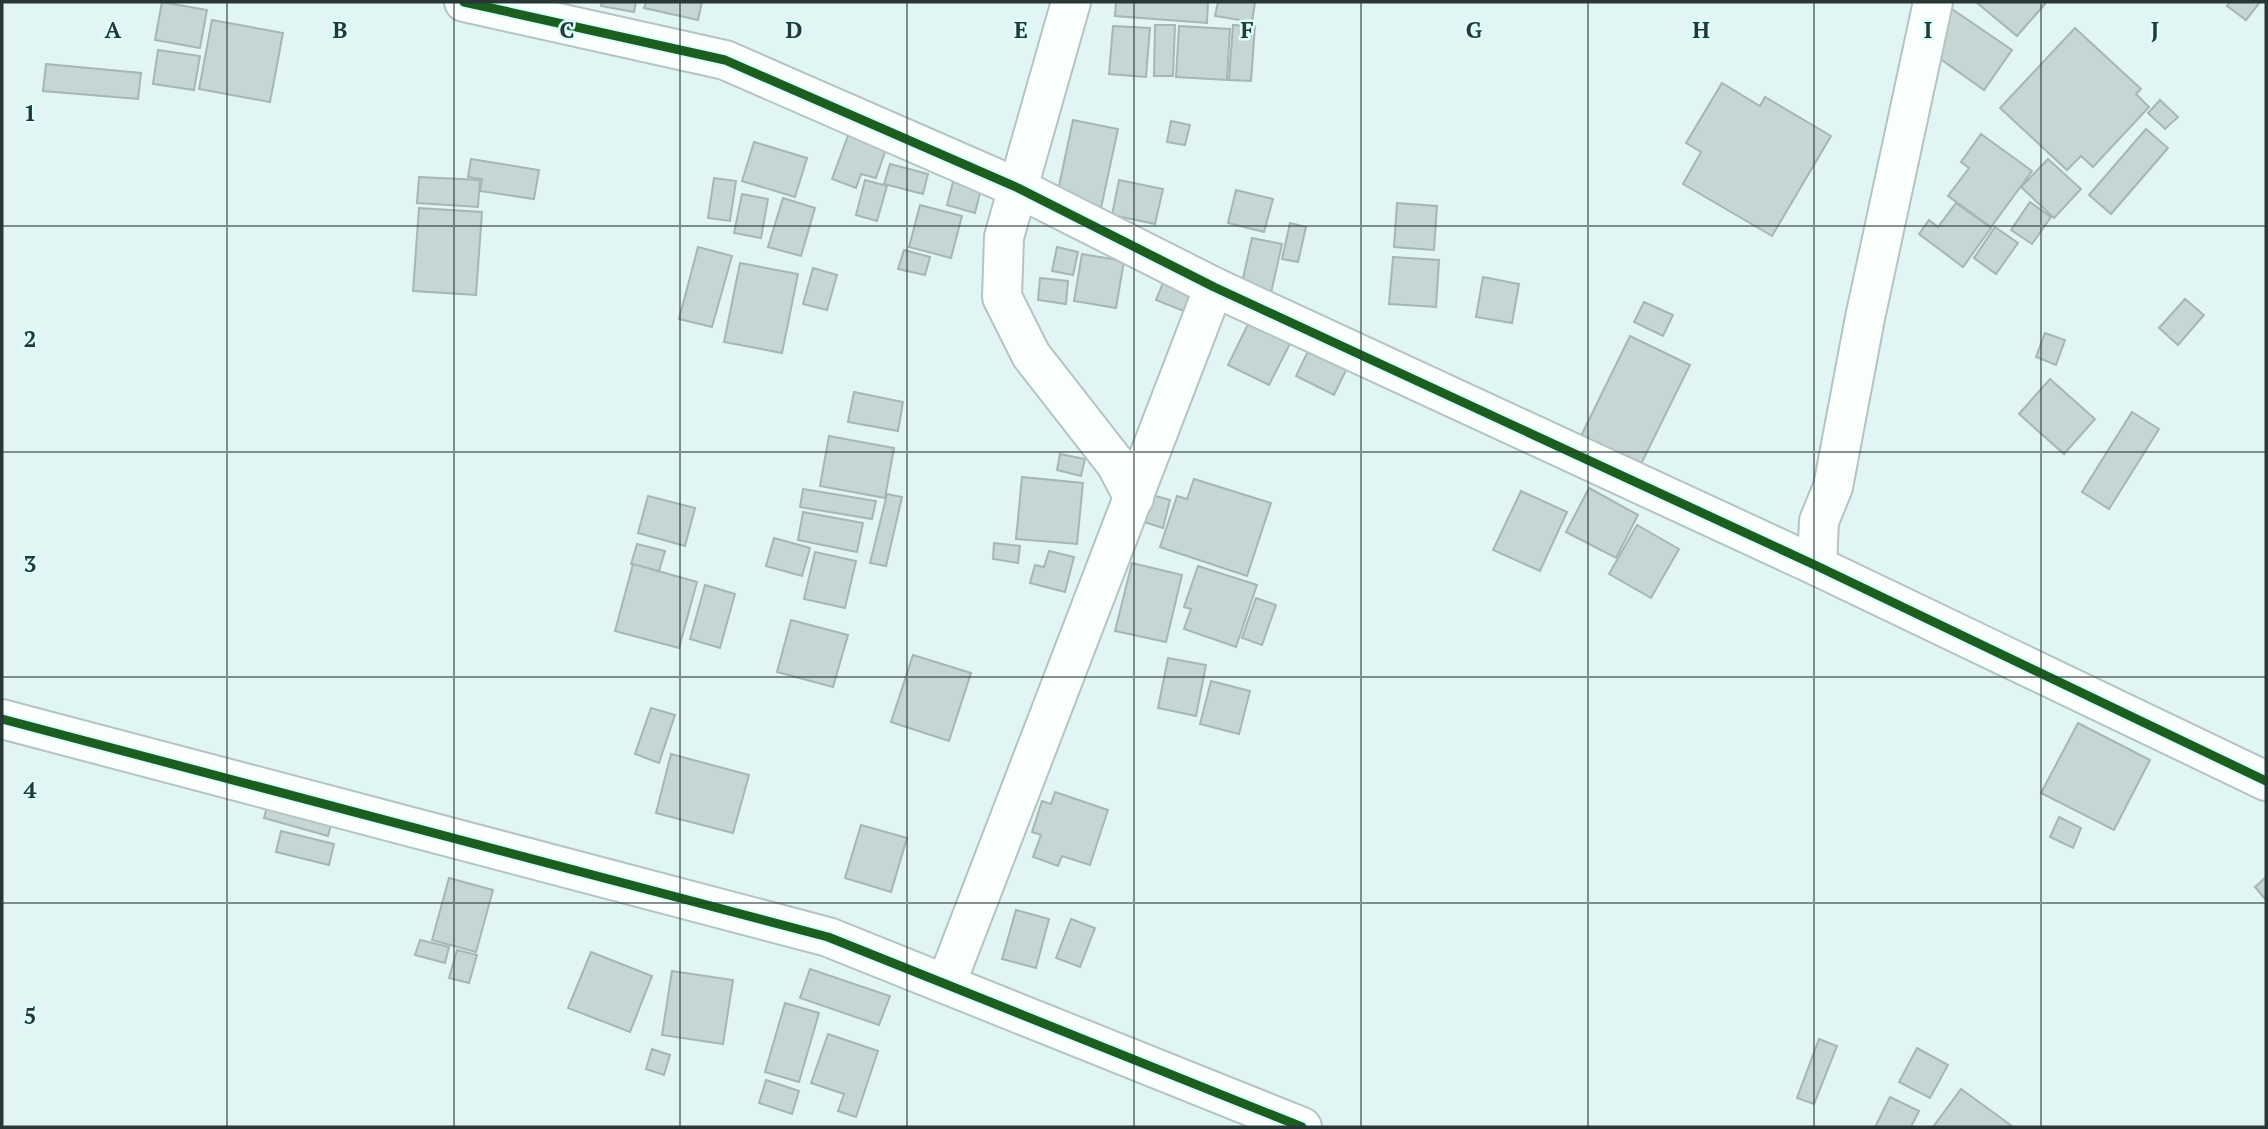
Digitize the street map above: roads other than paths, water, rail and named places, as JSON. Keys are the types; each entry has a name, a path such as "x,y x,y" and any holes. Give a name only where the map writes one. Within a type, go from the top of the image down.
{"street":[{"path":"464,2 725,60 1018,188 1214,287 1817,566 2266,780"},
{"path":"1071,2 1004,237 1002,297 1031,355 1115,464 1134,498"},
{"path":"1817,566 1819,521 1833,487 1865,318 1933,2"},
{"path":"946,984 1214,287"},
{"path":"2,719 828,937 1302,1127"}]}
